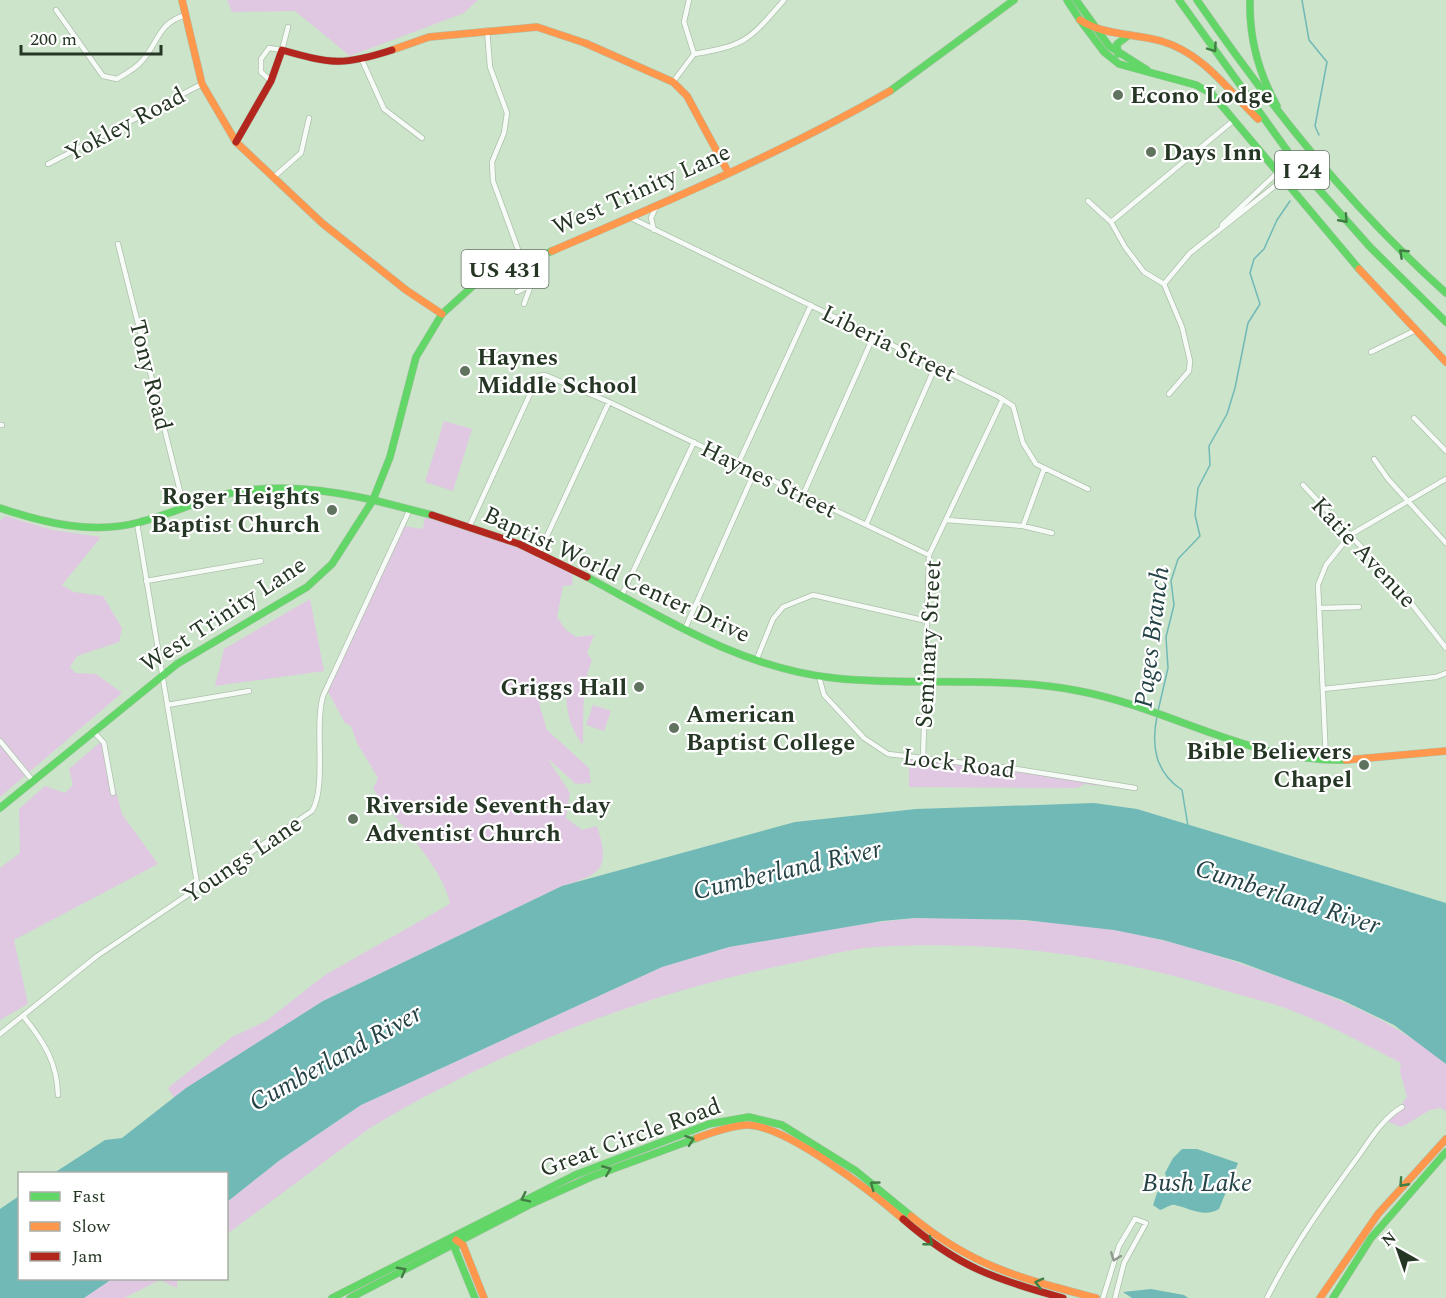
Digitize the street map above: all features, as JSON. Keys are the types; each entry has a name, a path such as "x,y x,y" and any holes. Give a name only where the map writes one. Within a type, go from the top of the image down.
{"main road":[{"path":"182,0 202,84 236,141 322,223 442,314"},
{"name":"West Trinity Lane","path":"1,804 33,781 162,675 209,644 307,587 332,564 373,500 390,457 416,357 442,314 475,284 656,206 836,122 893,89 1014,0"},
{"path":"1067,0 1104,52 1119,64 1196,85 1212,94 1285,178 1329,235 1414,331 1446,362"},
{"path":"1076,0 1118,54 1152,73"},
{"name":"I 24","path":"1179,0 1269,129 1350,226 1446,322"},
{"name":"I 24","path":"1197,0 1254,84 1337,186 1390,242 1446,293"},
{"path":"1250,0 1250,38 1257,66 1291,130"},
{"path":"1080,20 1098,31 1154,39 1197,58 1214,71 1248,110 1269,129"},
{"path":"236,141 272,81 282,50 326,63 362,60 429,37 537,27 585,43 673,82 687,96 728,172"},
{"path":"1118,54 1117,44 1129,35"},
{"name":"Baptist World Center Drive","path":"0,508 70,527 102,529 138,523 231,493 286,487 334,491 470,525 539,553 684,631 756,661 819,677 865,683 1051,687 1091,693 1127,703 1246,746 1316,760 1446,751"},
{"name":"Great Circle Road","path":"350,1298 549,1186 632,1152 726,1119 757,1118 788,1128 856,1171 934,1235 970,1258 1013,1276 1096,1298"},
{"name":"Great Circle Road","path":"332,1298 550,1195 634,1159 739,1125 756,1126 778,1132 851,1179 883,1202 932,1244 958,1261 1005,1282 1063,1298"},
{"path":"1320,1298 1365,1230 1420,1164 1445,1140"},
{"path":"1332,1298 1371,1238 1446,1152"},
{"path":"456,1240 455,1248 475,1298"},
{"path":"456,1240 462,1245 484,1298"},
{"path":"468,1280 484,1298"}],"street":[{"path":"689,0 684,22 694,54"},
{"path":"673,82 694,54 731,48 754,35 784,0"},
{"path":"56,10 103,76 117,79 141,63 164,25 174,18 186,15"},
{"path":"272,81 261,72 261,59 268,48 282,50 288,27"},
{"path":"487,30 490,67 507,114 504,133 492,162 493,181 531,285 524,304"},
{"path":"362,60 384,109 422,138"},
{"name":"Yokley Road","path":"48,164 202,84"},
{"path":"275,176 301,153 309,118"},
{"path":"1111,222 1235,119"},
{"path":"1164,284 1190,253 1279,171"},
{"path":"1218,229 1285,178"},
{"path":"1088,201 1111,222 1125,247 1144,272 1164,284 1182,327 1190,361 1189,371 1169,394"},
{"path":"654,230 651,218 656,206"},
{"name":"Liberia Street","path":"629,217 999,397 1013,406 1023,442 1036,464 1088,489"},
{"name":"Tony Road","path":"118,244 184,507"},
{"path":"517,292 542,281 546,283"},
{"path":"738,464 811,305"},
{"path":"1371,352 1414,331"},
{"path":"803,495 874,335"},
{"path":"866,525 936,365"},
{"name":"Haynes Street","path":"470,525 539,376 545,375 609,402 929,555"},
{"name":"Seminary Street","path":"923,759 929,555 1002,401"},
{"path":"539,553 609,402"},
{"path":"1414,418 1446,451"},
{"path":"621,597 694,442"},
{"path":"1374,459 1376,465 1407,502 1446,543"},
{"path":"1023,526 1044,469"},
{"path":"684,631 754,473"},
{"path":"1326,760 1318,585 1326,566 1350,535 1446,479"},
{"name":"Katie Avenue","path":"1303,485 1397,585 1446,648"},
{"name":"Youngs Lane","path":"0,1034 97,956 296,824 315,807 319,712 323,696 410,509"},
{"path":"946,520 1023,526 1052,533"},
{"path":"138,523 198,889"},
{"path":"146,580 261,561"},
{"path":"756,661 773,619 783,607 813,595 927,621"},
{"path":"1320,608 1359,607"},
{"path":"1323,689 1436,677 1446,673"},
{"name":"Lock Road","path":"819,677 824,695 864,738 888,754 1016,769 1135,788"},
{"path":"167,705 249,691"},
{"path":"93,731 104,743 113,793"},
{"path":"0,741 4,751 33,781"},
{"path":"24,1017 50,1055 57,1074 58,1095"},
{"path":"1267,1298 1288,1259 1331,1193 1385,1120 1402,1107"},
{"path":"1103,1298 1119,1246 1135,1219 1146,1223 1124,1263 1115,1298"}],"shaded area":[{"path":"227,0 478,0 464,13 350,56 295,11 232,12"},
{"path":"444,421 472,429 453,491 425,482"},
{"path":"5,516 52,530 101,537 62,585 74,592 103,596 122,628 119,642 77,656 70,667 75,673 96,674 122,693 0,797 0,521"},
{"path":"425,517 456,525 470,525 572,570 573,585 563,586 557,617 565,629 576,637 594,635 587,653 592,660 585,691 583,745 570,721 566,694 540,688 540,706 547,730 589,768 591,783 576,784 547,758 570,793 566,818 582,830 597,826 603,852 599,868 586,878 562,886 323,1001 174,1098 168,1088 232,1037 266,1021 325,975 450,904 439,875 429,860 373,789 378,778 357,743 351,726 345,723 326,688 402,526 423,529"},
{"path":"310,599 324,671 215,686 224,649"},
{"path":"593,705 611,711 604,731 586,725"},
{"path":"103,740 122,814 158,864 14,940 28,1004 0,1020 0,868 20,853 19,809 45,786 65,793 73,785 69,769"},
{"path":"909,758 1016,769 1099,783 1098,786 1085,784 1077,788 909,787"},
{"path":"915,918 1040,922 1115,930 1204,952 1332,997 1372,1015 1410,1037 1446,1064 1446,1111 1440,1108 1430,1110 1402,1127 1388,1122 1407,1097 1400,1072 1401,1063 1293,1011 1186,979 1098,960 1010,948 921,945 864,948 734,976 680,991 573,1028 521,1050 469,1074 370,1128 228,1233 228,1201 280,1160 361,1105 662,967 729,947 846,926"},
{"path":"111,1280 160,1280 124,1298 84,1298"},
{"path":"160,1280 177,1280 177,1288"}],"water":[{"name":"Cumberland River","path":"1094,803 1137,809 1446,903 1446,1064 1394,1025 1342,1000 1240,962 1163,940 1114,930 1025,920 915,918 882,921 729,947 662,967 361,1105 280,1160 228,1201 228,1172 56,1172 105,1140 122,1138 186,1088 323,1001 562,886 795,822 916,809"},
{"name":"Bush Lake","path":"1182,1149 1197,1149 1238,1163 1219,1209 1208,1213 1173,1205 1160,1210 1153,1205 1157,1193 1167,1179 1165,1173 1173,1158"},
{"path":"18,1197 18,1280 111,1280 84,1298 0,1298 0,1209"},
{"path":"1151,1289 1184,1295 1188,1298 1132,1298 1123,1292"}],"waterway":[{"name":"Pages Branch","path":"1302,0 1309,40 1327,62 1315,126 1319,135"},
{"name":"Pages Branch","path":"1158,711 1168,668 1166,637 1174,605 1171,581 1178,559 1200,536 1195,515 1198,488 1210,465 1209,446 1227,414 1235,388 1248,323 1260,304 1250,273 1254,259 1264,249 1277,220 1290,201"},
{"name":"Pages Branch","path":"1157,716 1155,727 1157,757 1166,775 1182,790 1188,826"}],"traffic: fast":[{"path":"890,91 1014,0"},
{"path":"1067,0 1080,20"},
{"path":"1076,0 1109,46 1147,70"},
{"path":"1179,0 1299,167 1370,247 1446,322"},
{"path":"1197,0 1253,79 1313,154 1377,226 1446,293"},
{"path":"1250,0 1251,28 1256,55 1277,106"},
{"path":"1080,20 1104,52 1119,64 1196,85 1212,94 1359,269"},
{"path":"1118,54 1117,44 1129,35"},
{"path":"0,508 69,526 105,527 140,522 236,492 270,488 305,489 373,500 390,457 416,357 442,314 475,284 552,251"},
{"path":"0,808 177,664 307,587 332,564 373,500 432,515"},
{"path":"587,577 706,640 768,664 800,673 895,682 988,682 1049,686 1113,699 1277,753 1311,759 1346,760"},
{"path":"332,1298 575,1175 709,1124 749,1117 782,1125 856,1171 911,1216"},
{"path":"350,1298 531,1204 591,1177 697,1138"},
{"path":"1333,1298 1371,1238 1446,1152"},
{"path":"458,1244 455,1249 475,1298"}],"traffic: slow":[{"path":"182,0 202,84 236,142 322,223 406,290 442,314"},
{"path":"1080,20 1109,32 1161,41 1190,54 1214,74 1258,119"},
{"path":"392,50 429,37 537,27 585,43 673,82 687,96 728,172"},
{"path":"552,251 766,156 890,91"},
{"path":"1359,269 1446,362"},
{"path":"1346,760 1446,751"},
{"path":"697,1138 746,1125 763,1128 805,1147 871,1193 903,1219"},
{"path":"1320,1298 1378,1214 1446,1139"},
{"path":"911,1216 955,1248 998,1269 1096,1298"},
{"path":"456,1240 463,1245 484,1298"}],"traffic: jam":[{"path":"236,142 271,81 282,50 337,61 361,59 392,50"},
{"path":"432,515 519,544 587,577"},
{"path":"903,1219 942,1249 978,1269 1063,1298"}],"place":[{"name":"Econo Lodge","path":"1118,95"},
{"name":"Days Inn","path":"1151,152"},
{"name":"Haynes Middle School","path":"465,371"},
{"name":"Roger Heights Baptist Church","path":"332,510"},
{"name":"Griggs Hall","path":"639,687"},
{"name":"American Baptist College","path":"674,728"},
{"name":"Bible Believers Chapel","path":"1364,765"},
{"name":"Riverside Seventh-day Adventist Church","path":"353,819"}]}
